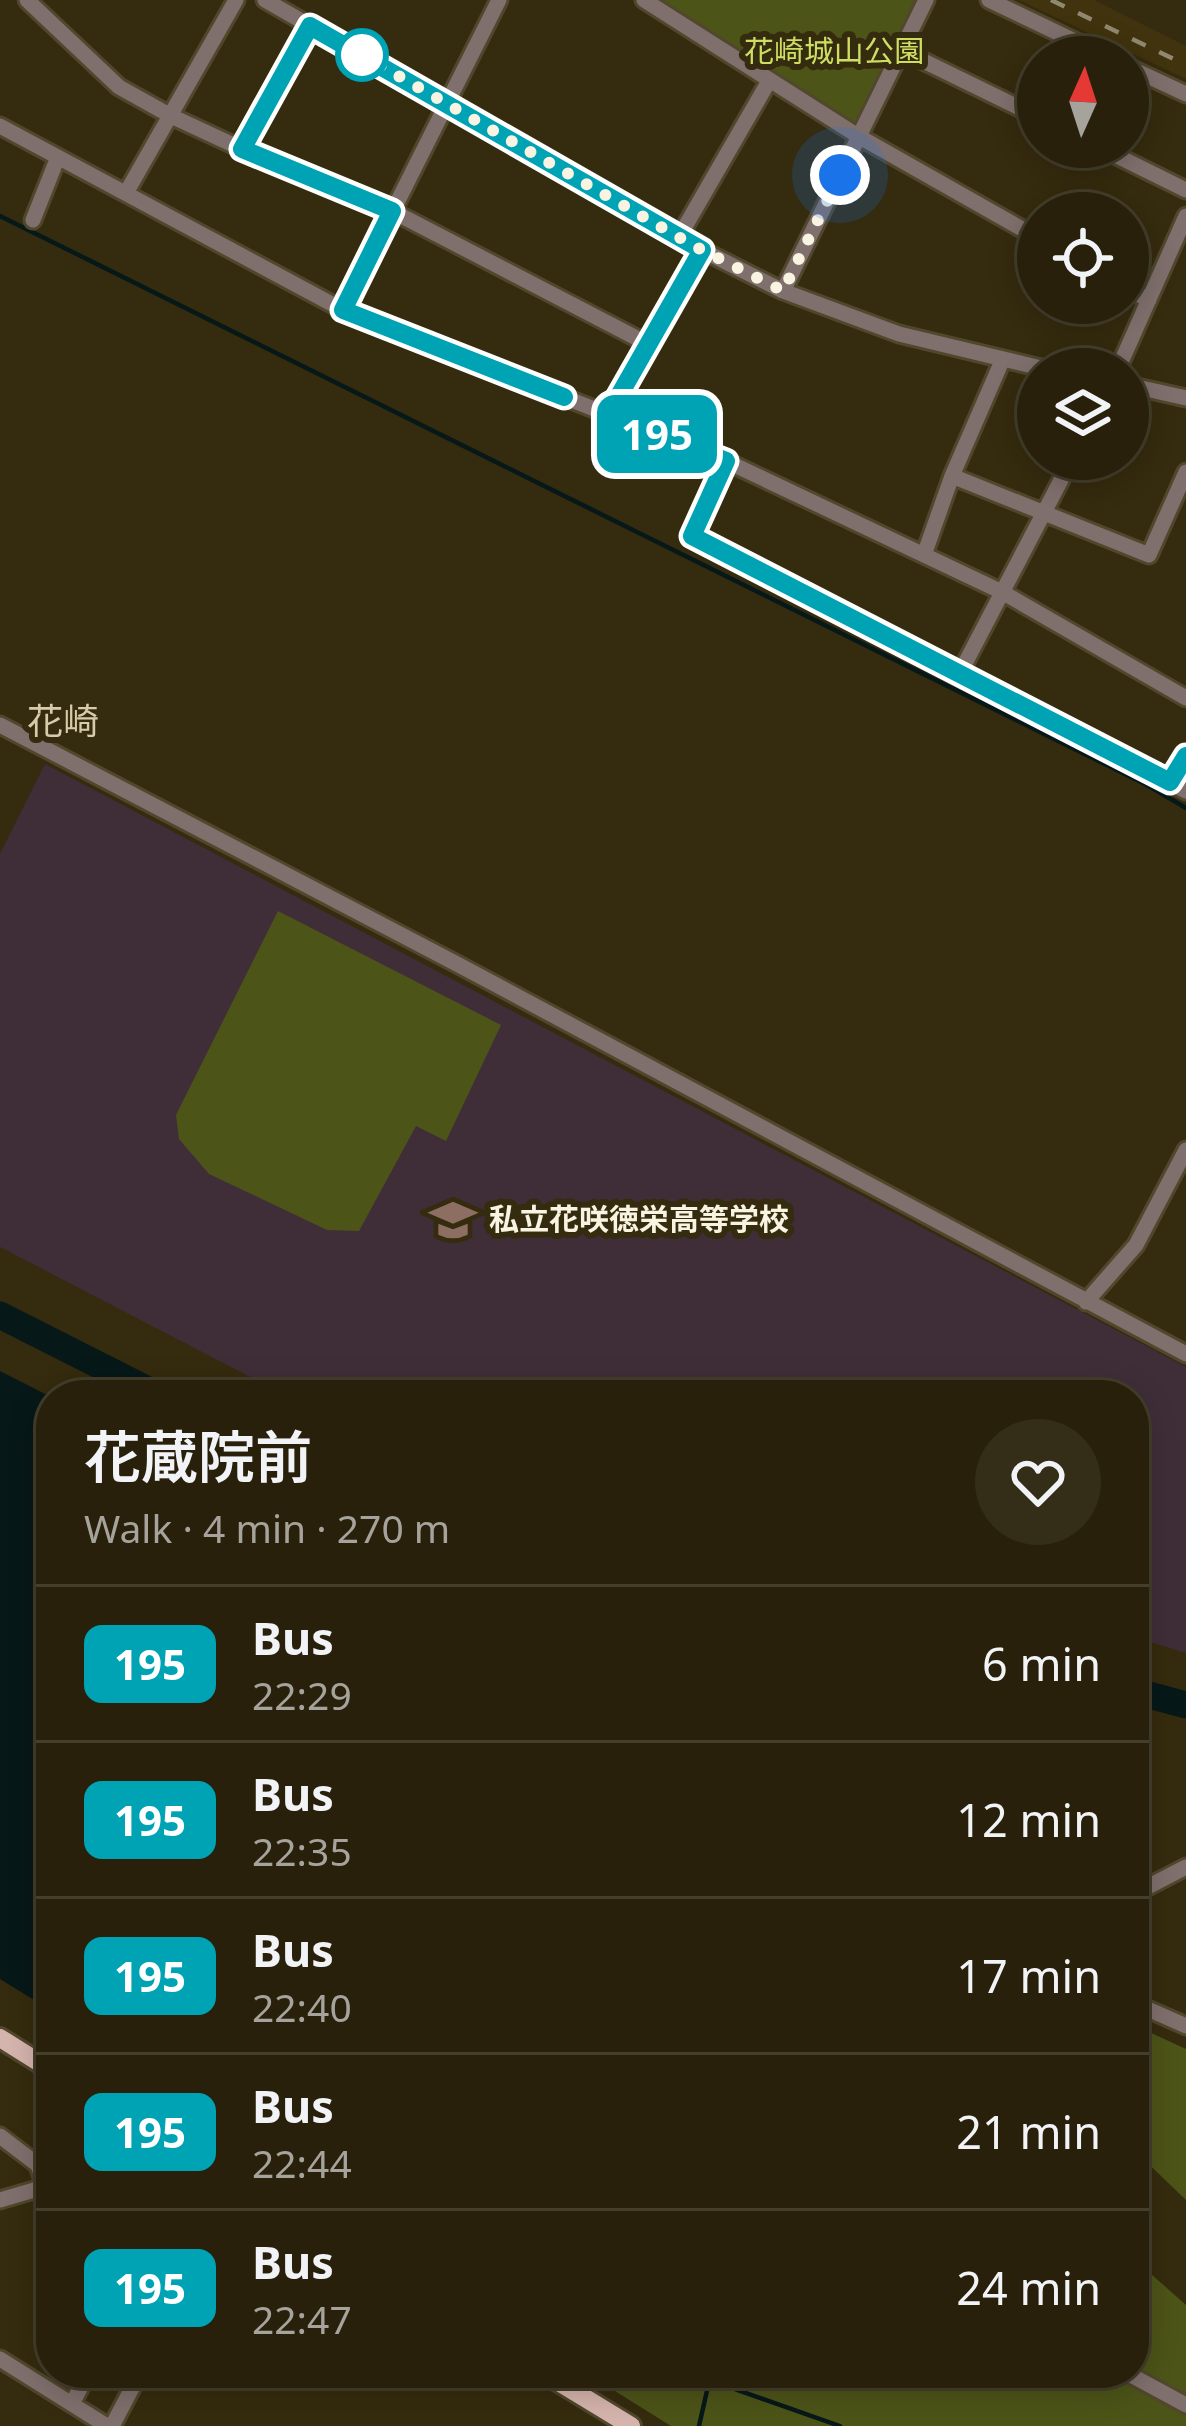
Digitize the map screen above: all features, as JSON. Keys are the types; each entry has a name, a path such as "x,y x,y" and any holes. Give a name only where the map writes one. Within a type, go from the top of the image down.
{"main road":[{"path":"0,2038 36,2061"},
{"path":"569,2388 631,2426"}],"street":[{"path":"27,0 119,87 171,116 392,211 648,344"},
{"path":"126,194 236,0"},
{"path":"265,0 702,250 783,291 899,334 1017,364"},
{"path":"343,310 499,0"},
{"path":"644,0 859,136 1017,226"},
{"path":"783,291 926,0"},
{"path":"989,0 1064,36"},
{"path":"242,149 310,26"},
{"path":"901,50 1017,107"},
{"path":"1149,77 1186,94"},
{"path":"679,237 769,81"},
{"path":"0,126 343,310 726,461 1002,592 1186,698"},
{"path":"32,220 58,157"},
{"path":"1141,168 1186,190"},
{"path":"1149,300 1186,216"},
{"path":"608,415 702,250"},
{"path":"924,555 1002,361"},
{"path":"1149,390 1186,398"},
{"path":"726,461 692,536 1186,791"},
{"path":"952,476 1149,556 1186,472"},
{"path":"960,673 1061,480"},
{"path":"0,725 1186,1354"},
{"path":"1170,782 1186,756"},
{"path":"1086,1301 1136,1245 1186,1150"},
{"path":"1149,1886 1186,1867"},
{"path":"1149,2010 1186,2026"},
{"path":"0,2136 36,2163"},
{"path":"0,2200 36,2190"},
{"path":"0,2359 36,2382"},
{"path":"1149,2385 1186,2405"},
{"path":"46,2388 109,2426 131,2388"},
{"path":"72,2404 80,2388"}],"shaded area":[{"path":"1019,0 1094,0 1186,46 1186,79 1149,61 1149,36 1095,36"},
{"name":"私立花咲徳栄高等学校","path":"45,764 1186,1367 1186,1653 1149,1642 1149,1380 256,1380 0,1247 0,854"},
{"path":"0,1371 36,1389 36,2000 0,1979"}],"green space":[{"name":"花崎城山公園","path":"657,0 917,0 858,123 850,124"},
{"path":"278,911 501,1025 446,1141 416,1126 359,1231 327,1230 209,1174 179,1139 176,1115"},
{"path":"1149,2032 1186,2049 1186,2200 1149,2164"},
{"path":"1149,2272 1186,2305 1186,2426 671,2426 610,2388 1149,2388"}],"waterway":[{"path":"0,216 1186,808"},
{"path":"0,1315 128,1380"},
{"path":"1149,1695 1186,1705"},
{"path":"699,2426 708,2388"},
{"path":"732,2388 840,2426"}],"railway":[{"path":"1051,0 1186,65"}],"bus line":[{"name":"195","path":"564,397 343,310 392,211 242,149 310,26 702,250 608,415 726,461 692,536 1170,782 1186,756"}],"place":[{"name":"私立花咲徳栄高等学校","path":"453,1220"}],"district":[{"name":"花崎","path":"63,721"}],"route":[{"path":"362,55 694,246 783,291 840,175"}]}
